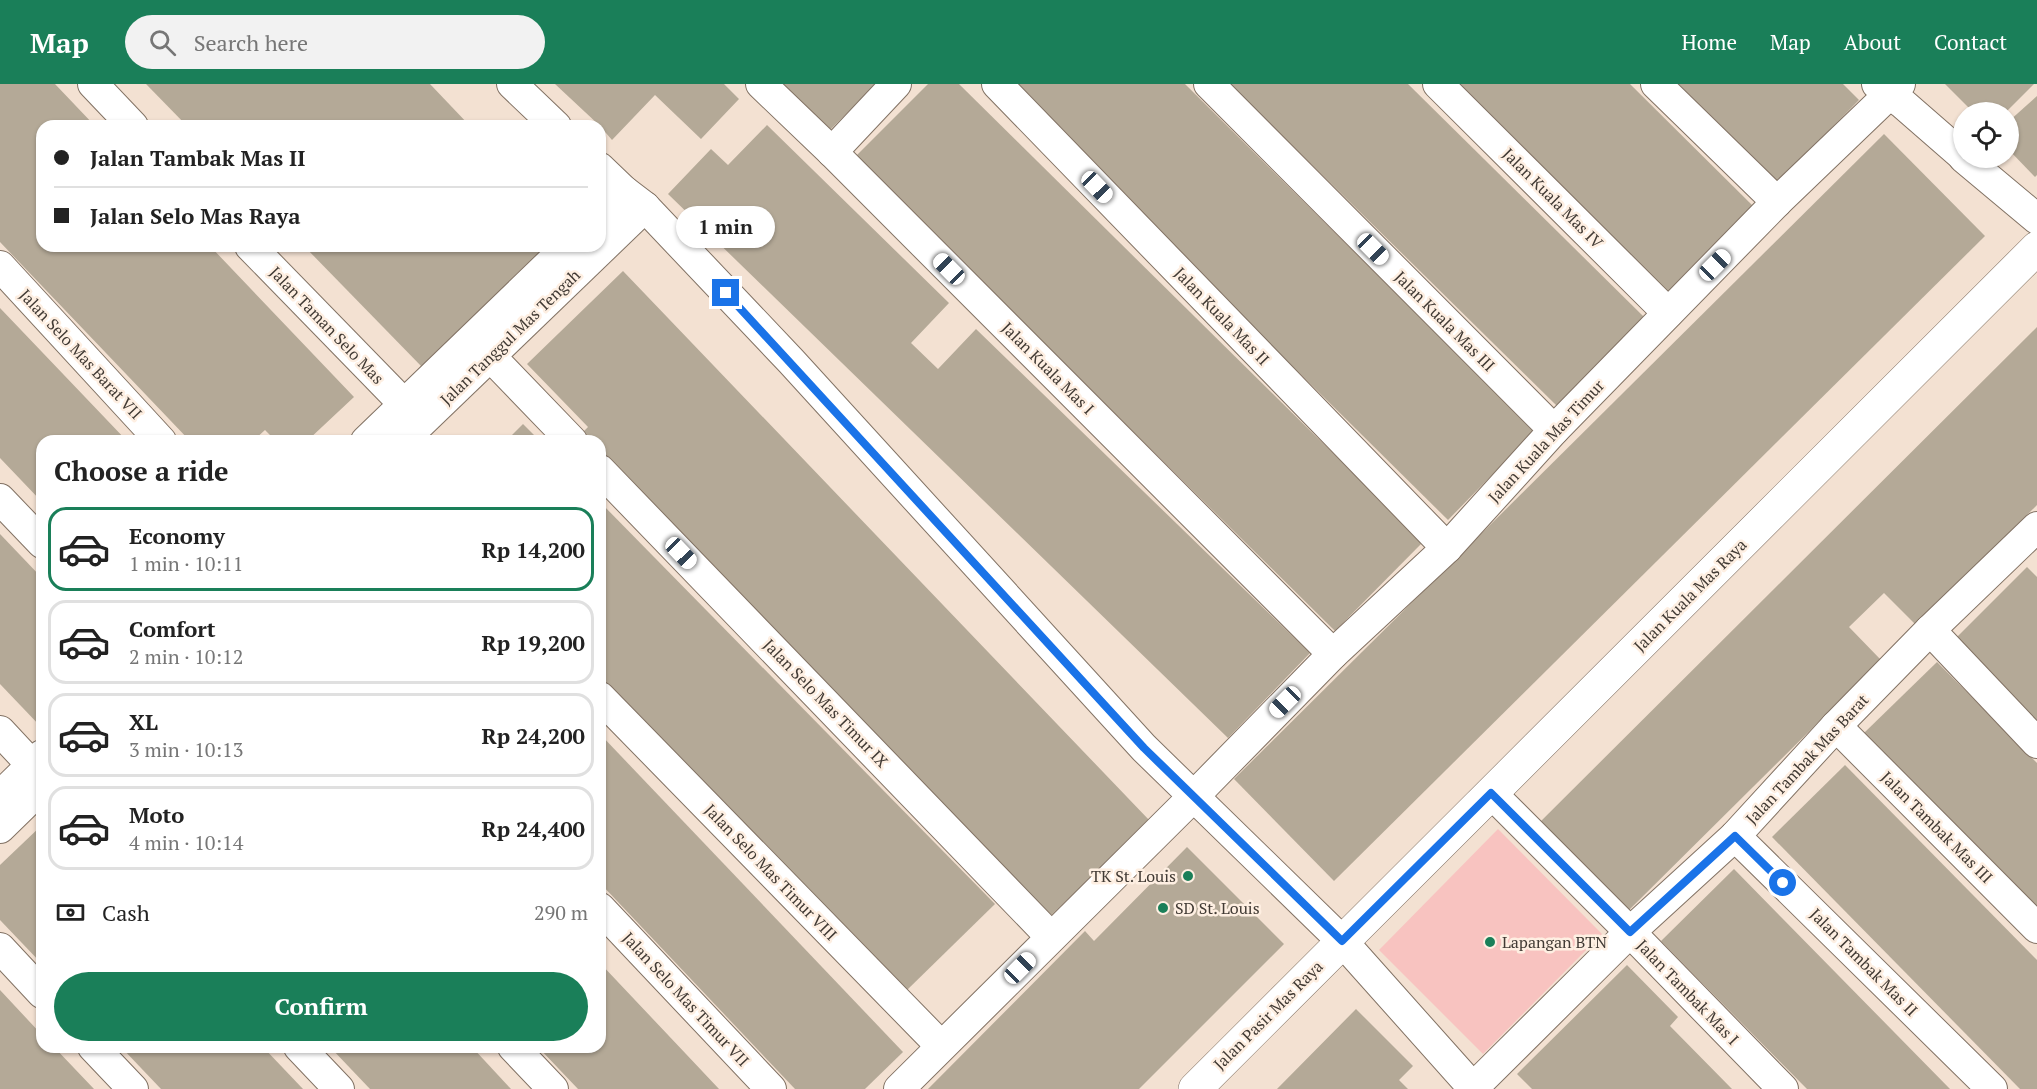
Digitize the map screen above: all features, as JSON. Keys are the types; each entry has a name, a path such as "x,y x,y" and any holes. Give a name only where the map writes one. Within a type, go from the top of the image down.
{"street":[{"path":"93,84 127,120"},
{"path":"512,84 550,120"},
{"name":"Jalan Kuala Mas I","path":"762,84 1333,654"},
{"path":"832,152 896,84"},
{"name":"Jalan Kuala Mas II","path":"997,84 1447,548"},
{"name":"Jalan Kuala Mas III","path":"1209,84 1554,430"},
{"name":"Jalan Kuala Mas IV","path":"1438,84 1668,313"},
{"path":"1656,84 1777,202"},
{"path":"1889,87 1953,147"},
{"name":"Jalan Kuala Mas Timur","path":"900,1089 1333,654 1447,548 1554,430 1889,87"},
{"path":"1977,168 2037,219"},
{"path":"606,173 634,199 799,370 1136,739 1342,941 1473,1089"},
{"path":"606,212 634,199"},
{"name":"Jalan Tanggul Mas Tengah","path":"606,230 634,199"},
{"name":"Jalan Kuala Mas Raya","path":"1342,941 2037,248"},
{"name":"Jalan Taman Selo Mas","path":"256,252 404,405"},
{"name":"Jalan Tanggul Mas Tengah","path":"372,435 562,252"},
{"name":"Jalan Tanggul Mas Tengah","path":"408,435 490,356 585,252"},
{"name":"Jalan Selo Mas Barat VII","path":"0,266 155,435"},
{"path":"490,356 566,435"},
{"name":"Jalan Selo Mas Timur IX","path":"606,476 1051,937"},
{"path":"0,499 36,537"},
{"name":"Jalan Tambak Mas Barat","path":"1473,1089 1630,932 1735,836 1836,726 1930,630 2033,540"},
{"path":"1930,630 2037,743"},
{"name":"Jalan Selo Mas Timur VIII","path":"606,703 941,1046"},
{"name":"Jalan Tambak Mas III","path":"1836,726 2037,928"},
{"path":"0,731 36,767"},
{"path":"0,796 36,774"},
{"path":"0,828 36,777"},
{"name":"Jalan Tambak Mas I","path":"1491,793 1783,1089"},
{"name":"Jalan Tambak Mas II","path":"1735,836 1992,1089"},
{"name":"Jalan Selo Mas Timur VII","path":"606,914 771,1089"},
{"name":"Jalan Pasir Mas Raya","path":"1195,1089 1342,941"},
{"path":"0,948 36,987"},
{"path":"99,1053 133,1089"},
{"path":"305,1053 339,1089"},
{"path":"519,1053 553,1089"}],"shaded area":[{"name":"Lapangan BTN","path":"1498,829 1602,934 1483,1054 1379,950"}],"building":[{"path":"0,84 55,84 89,120 36,120 36,252 216,252 354,397 313,435 270,435 265,430 260,435 184,435 0,242"},
{"path":"146,84 430,84 464,120 181,120"},
{"path":"555,84 724,84 739,99 701,139 655,95 612,140 606,133 606,120 594,120"},
{"path":"777,84 876,84 827,133"},
{"path":"928,84 959,84 1423,542 1335,631 855,157"},
{"path":"1007,84 1185,84 1535,431 1448,520"},
{"path":"1230,84 1408,84 1644,317 1557,406"},
{"path":"1452,84 1630,84 1753,206 1665,295"},
{"path":"1666,84 1843,84 1859,100 1772,189"},
{"path":"1945,84 2034,84 2016,102 1963,102"},
{"path":"2037,96 2037,175 2035,177 2019,160 2019,112"},
{"path":"767,125 949,303 911,343 938,369 976,329 1310,653 1228,738 668,194 711,149 728,165"},
{"path":"1884,134 1985,236 1334,881 1234,779"},
{"path":"310,252 541,252 423,368"},
{"path":"623,271 1150,821 1046,920 606,460 606,435 582,435 588,427 527,364"},
{"path":"0,308 121,435 36,435 36,496 0,458"},
{"path":"2037,327 2037,505 1916,625 1884,593 1849,627 1881,660 1625,914 1533,829"},
{"path":"523,424 534,435 512,435"},
{"path":"606,508 995,904 906,991 606,686"},
{"path":"0,534 36,572 36,722 0,684"},
{"path":"2027,567 2037,577 2037,723 1955,639"},
{"path":"1937,662 2037,763 2037,909 1864,733"},
{"path":"606,740 903,1052 865,1089 795,1089 606,889"},
{"path":"1845,765 2037,960 2037,1089 2020,1089 1772,837"},
{"path":"36,831 36,958 0,920 0,865"},
{"path":"1187,847 1284,944 1139,1089 928,1089 1085,931 1094,941"},
{"path":"1734,869 1950,1089 1807,1089 1709,990 1661,941"},
{"path":"1627,965 1678,1017 1670,1026 1732,1089 1532,1089 1517,1074"},
{"path":"606,969 719,1089 578,1089 544,1053 606,1053"},
{"path":"0,990 36,1029 36,1053 60,1053 94,1089 0,1089"},
{"path":"1356,1009 1413,1066 1399,1080 1408,1089 1277,1089"},
{"path":"127,1053 269,1053 303,1089 161,1089"},
{"path":"336,1053 478,1053 511,1089 370,1089"}],"place":[{"name":"TK St. Louis","path":"1188,876"},
{"name":"SD St. Louis","path":"1163,908"},
{"name":"Lapangan BTN","path":"1490,942"}],"route":[{"path":"726,293 1144,748 1342,941 1491,793 1630,932 1735,836 1783,883"}]}
